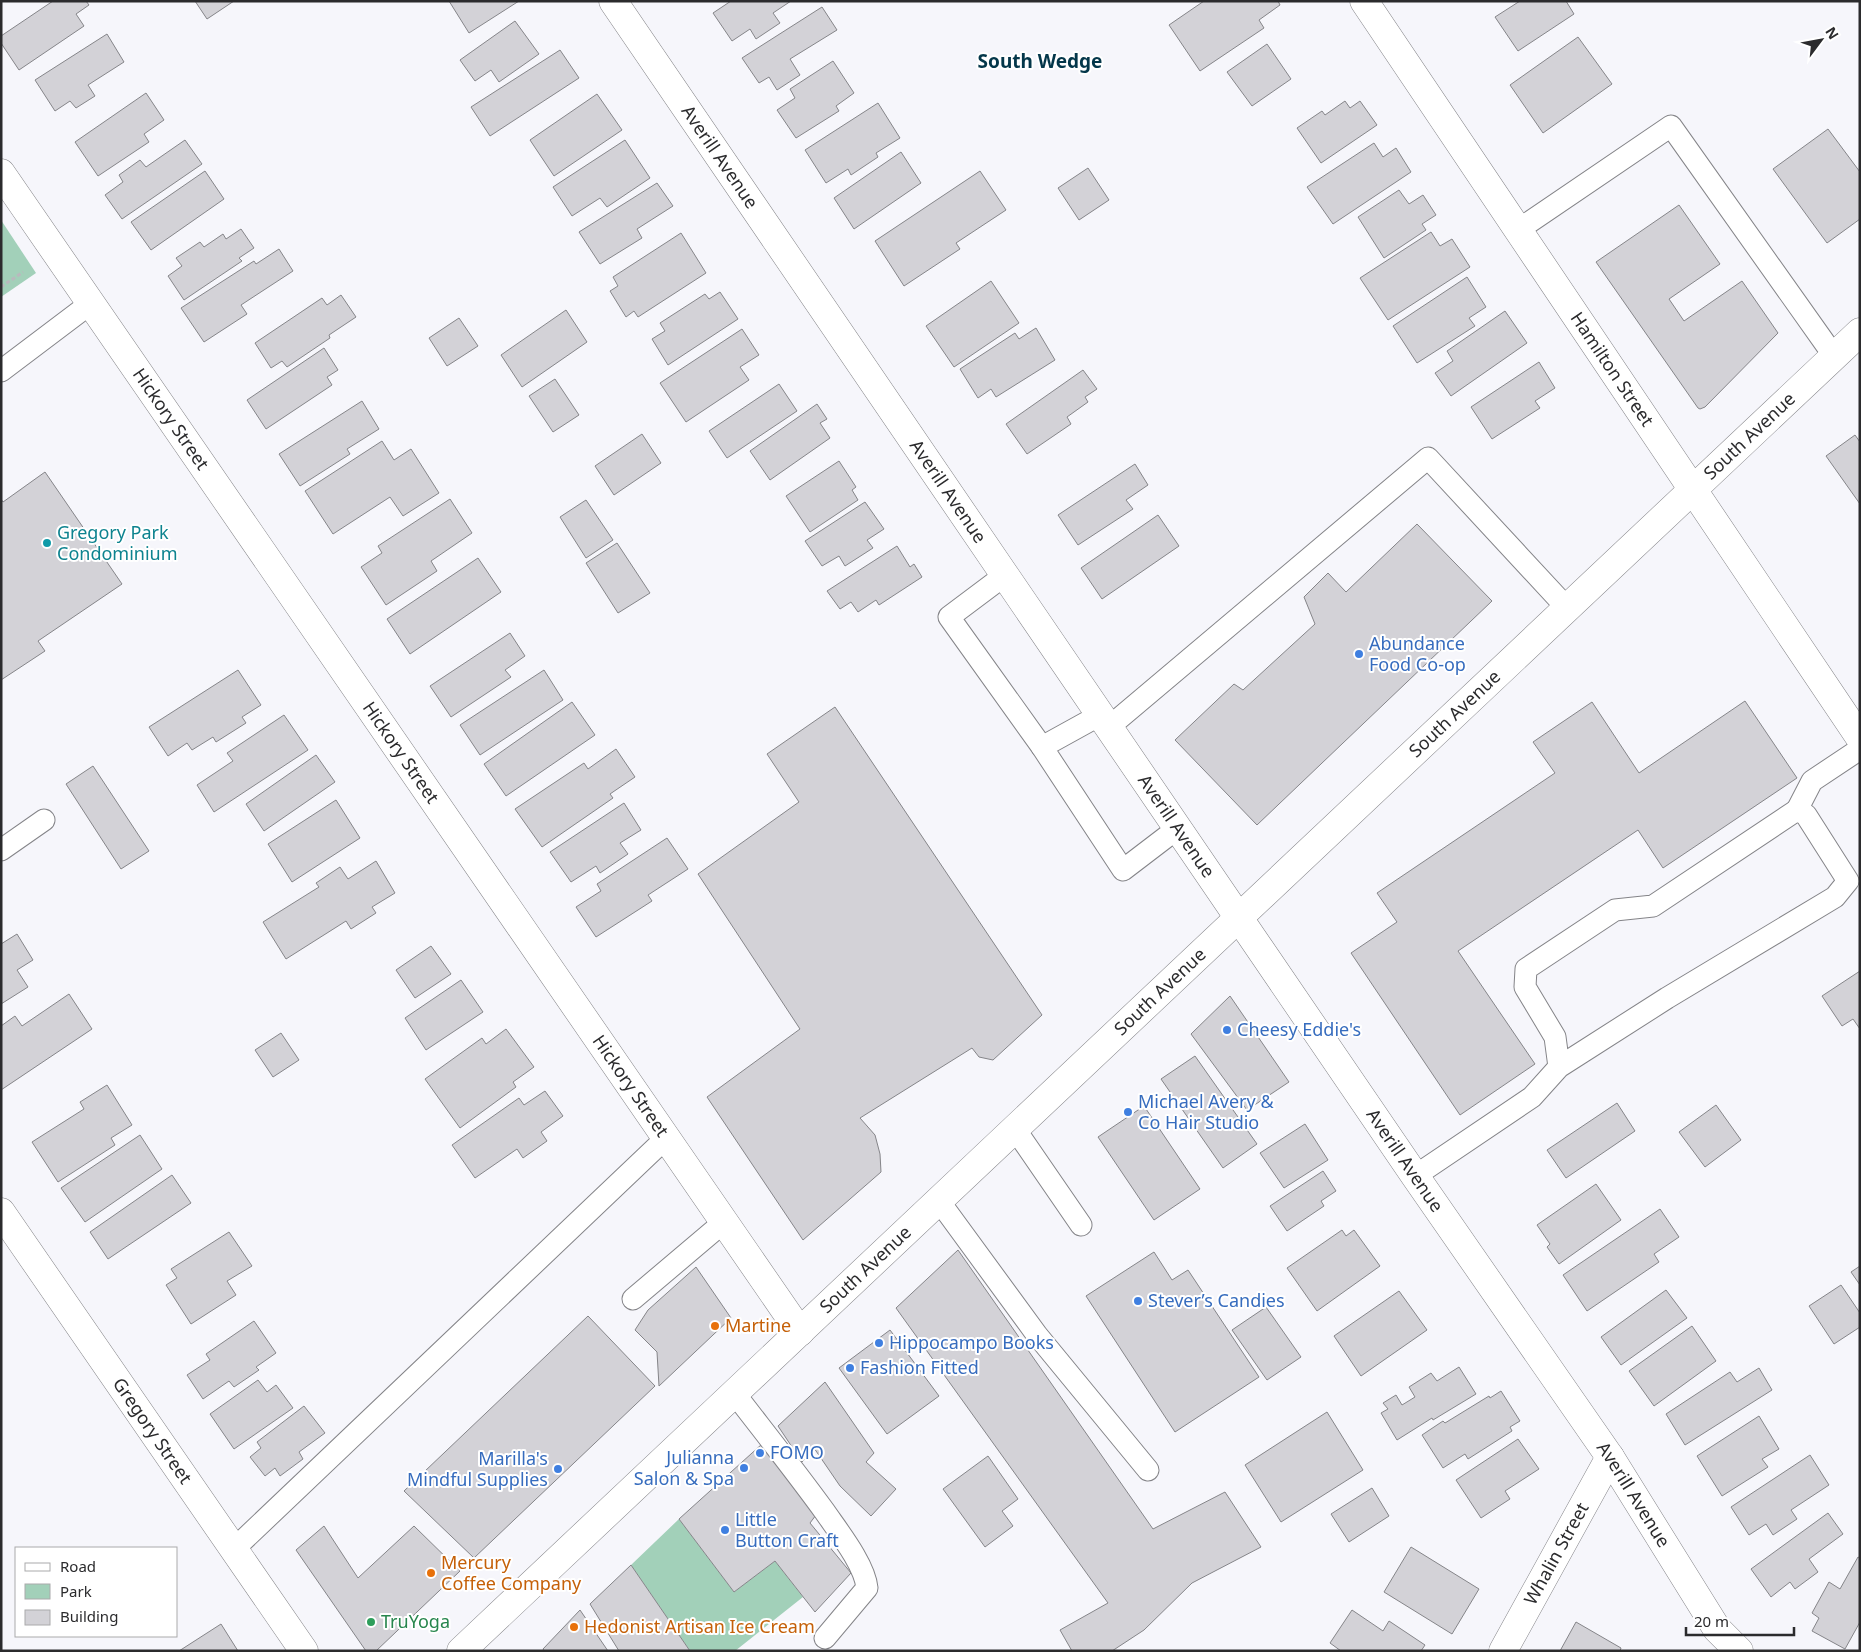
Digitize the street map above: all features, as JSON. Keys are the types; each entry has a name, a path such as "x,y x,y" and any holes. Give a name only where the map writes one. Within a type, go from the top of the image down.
{"street":[{"name":"Averill Avenue","path":"613,1 1415,1176 1610,1457 1717,1629 1739,1651"},
{"name":"Hamilton Street","path":"1364,1 1860,738"},
{"name":"Hickory Street","path":"1,173 800,1332"},
{"name":"South Avenue","path":"461,1651 1860,332"},
{"name":"Gregory Street","path":"1,1212 304,1651"},
{"name":"Whalin Street","path":"1503,1651 1610,1457"}],"lane":[{"path":"1518,230 1671,126 1834,356"},
{"path":"1,371 90,303"},
{"path":"1042,747 1105,721 1428,458 1568,608"},
{"path":"1005,575 949,617 1042,747 1123,870 1178,828"},
{"path":"1560,1067 1555,1037 1525,987 1526,969 1615,910 1653,906 1797,810 1812,780 1860,749"},
{"path":"1415,1176 1532,1096 1560,1067 1667,998 1835,897 1848,881 1806,815 1797,810"},
{"path":"1,850 44,820"},
{"path":"1015,1129 1081,1225"},
{"path":"234,1549 666,1138"},
{"path":"938,1201 1037,1335 1148,1470"},
{"path":"633,1299 724,1222"},
{"path":"735,1394 840,1533 866,1578 867,1588 825,1638"}],"path":[{"path":"1,287 23,272"}],"green space":[{"path":"1,220 36,273 1,297"},
{"path":"679,1519 734,1592 775,1561 803,1597 735,1651 690,1651 631,1565"}],"building":[{"path":"53,1 86,1 89,5 76,14 84,26 19,70 1,43 1,36"},
{"path":"195,1 234,1 207,19"},
{"path":"449,1 519,1 469,33"},
{"path":"731,1 791,1 773,13 780,23 756,39 750,29 732,41 713,13"},
{"path":"1204,1 1278,1 1280,5 1259,20 1264,28 1200,71 1169,25"},
{"path":"1520,1 1566,1 1574,14 1518,51 1495,17"},
{"path":"822,7 837,30 790,59 800,75 777,90 769,77 759,83 742,58"},
{"path":"515,21 539,54 499,82 491,70 475,81 460,60"},
{"path":"107,34 124,62 88,85 95,96 76,108 70,101 55,111 35,80"},
{"path":"1578,37 1612,84 1543,133 1510,85"},
{"path":"1267,44 1291,79 1252,106 1227,72"},
{"path":"560,50 579,78 490,136 471,107"},
{"path":"833,61 854,93 836,106 839,111 796,138 777,110 795,98 790,89"},
{"path":"146,93 164,120 144,134 149,142 98,176 75,142"},
{"path":"597,94 622,130 554,176 530,140"},
{"path":"1345,101 1350,108 1360,101 1377,125 1321,163 1297,128 1322,111 1325,115"},
{"path":"878,103 900,138 876,153 878,157 851,175 848,169 826,183 805,150"},
{"path":"1828,129 1860,172 1860,219 1827,243 1773,169"},
{"path":"185,140 202,164 122,219 105,195 123,182 119,175 140,160 146,167"},
{"path":"625,140 650,178 607,207 600,198 572,216 553,187"},
{"path":"1374,143 1383,157 1396,148 1411,172 1333,224 1307,187"},
{"path":"901,152 921,183 854,229 834,198"},
{"path":"1088,168 1109,200 1079,220 1058,188"},
{"path":"205,171 224,199 151,250 131,222"},
{"path":"980,171 1006,210 956,243 960,249 904,286 875,241"},
{"path":"657,183 673,206 637,229 642,238 600,264 579,232"},
{"path":"1399,190 1409,204 1423,195 1436,215 1422,224 1426,230 1384,258 1358,217"},
{"path":"1679,205 1720,264 1669,299 1684,321 1742,281 1778,333 1705,407 1700,409 1596,262"},
{"path":"241,229 254,248 239,258 242,261 184,300 168,276 182,266 176,258 200,242 204,247 223,234 226,239"},
{"path":"1431,232 1440,246 1452,239 1470,267 1388,320 1360,278"},
{"path":"681,233 706,273 638,317 634,311 626,317 610,291 618,286 613,277"},
{"path":"279,249 293,271 241,305 247,314 204,342 181,308 254,261 256,264"},
{"path":"1467,277 1486,307 1469,318 1475,326 1417,363 1393,326"},
{"path":"991,281 1019,323 954,367 926,326"},
{"path":"720,292 738,319 668,365 652,339 665,331 660,323 705,294 709,299"},
{"path":"341,295 356,317 329,335 330,338 287,367 282,361 271,368 255,343 322,298 327,305"},
{"path":"566,310 587,342 522,387 501,355"},
{"path":"1505,311 1527,343 1451,396 1435,373 1453,361 1447,351"},
{"path":"459,318 478,346 447,366 429,338"},
{"path":"1036,328 1055,360 996,397 991,389 978,398 960,369 1015,333 1019,339"},
{"path":"742,329 759,355 740,367 749,380 686,422 660,383"},
{"path":"324,348 338,370 327,377 332,385 266,429 247,400"},
{"path":"1539,362 1555,388 1535,401 1540,408 1492,439 1471,407"},
{"path":"1083,370 1097,389 1085,397 1088,402 1067,417 1071,424 1027,454 1006,424"},
{"path":"555,379 579,415 553,432 529,396"},
{"path":"779,384 797,411 727,458 709,431"},
{"path":"362,401 379,429 347,449 350,454 300,486 279,454"},
{"path":"817,404 827,419 820,423 830,438 770,480 750,451"},
{"path":"642,434 661,463 614,495 595,466"},
{"path":"1855,435 1860,442 1860,504 1826,456"},
{"path":"382,441 394,460 411,449 439,493 403,516 390,497 333,534 305,491"},
{"path":"839,461 856,487 852,490 858,500 810,532 786,496"},
{"path":"1135,464 1148,485 1126,500 1133,509 1078,545 1058,515"},
{"name":"Gregory Park Condominium","path":"45,472 122,584 38,641 45,651 1,680 1,499 3,502"},
{"path":"450,499 472,533 431,561 437,571 386,605 361,567 382,553 378,546"},
{"path":"586,500 613,540 586,558 560,517"},
{"path":"865,502 884,529 867,540 873,548 845,566 839,556 822,566 805,541"},
{"path":"1158,515 1179,546 1102,599 1081,568"},
{"name":"Abundance Food Co-op","path":"1417,524 1492,601 1257,825 1175,740 1234,684 1243,690 1315,624 1304,597 1328,573 1346,592"},
{"path":"617,543 650,593 618,613 586,563"},
{"path":"897,546 910,567 914,564 922,577 879,605 876,600 858,612 851,602 840,609 827,591"},
{"path":"478,558 501,592 410,654 387,619"},
{"path":"510,633 525,656 505,670 511,677 451,717 430,686"},
{"path":"238,670 261,705 242,717 246,723 216,742 213,737 192,750 187,743 168,756 149,727"},
{"path":"544,670 563,700 480,755 460,725"},
{"path":"1745,701 1797,778 1663,868 1638,830 1458,951 1535,1064 1460,1115 1351,953 1397,922 1377,893 1555,773 1533,742 1592,702 1639,773"},
{"path":"572,702 595,735 506,796 484,764"},
{"path":"835,707 1042,1015 993,1060 979,1057 972,1048 860,1118 875,1135 880,1154 881,1172 803,1240 707,1097 800,1029 698,874 799,802 767,754"},
{"path":"284,715 308,750 214,812 197,785 233,761 227,753"},
{"path":"616,749 635,777 610,794 613,798 542,847 515,809 584,763 588,769"},
{"path":"316,755 335,782 264,831 246,804"},
{"path":"93,766 149,851 121,869 66,784"},
{"path":"336,800 360,838 292,882 268,844"},
{"path":"624,803 641,830 620,843 628,854 600,873 596,866 571,882 550,852"},
{"path":"667,838 688,869 648,895 652,901 596,937 576,907 601,891 597,884"},
{"path":"376,861 395,893 372,907 376,913 351,929 346,921 286,959 263,922 319,887 316,883 340,867 348,879"},
{"path":"17,934 33,960 17,970 28,987 1,1004 1,944"},
{"path":"431,946 451,974 415,998 396,970"},
{"path":"1860,971 1860,1029 1853,1019 1842,1026 1822,996"},
{"path":"461,980 483,1012 426,1050 405,1018"},
{"path":"69,994 92,1029 1,1090 1,1026 15,1016 22,1026"},
{"path":"1230,996 1289,1082 1247,1110 1191,1034"},
{"path":"506,1029 534,1067 513,1082 516,1087 460,1128 425,1079 482,1038 486,1044"},
{"path":"281,1033 299,1060 273,1077 255,1050"},
{"path":"1195,1056 1257,1144 1223,1168 1161,1079"},
{"path":"107,1085 132,1125 111,1138 115,1145 58,1182 32,1142 84,1109 80,1102"},
{"path":"545,1091 563,1116 541,1132 547,1141 523,1158 517,1149 475,1178 452,1145 519,1098 524,1105"},
{"path":"1617,1103 1635,1131 1566,1178 1547,1150"},
{"path":"1716,1105 1741,1140 1705,1167 1679,1132"},
{"path":"1144,1106 1200,1189 1154,1220 1098,1137"},
{"path":"1305,1124 1328,1160 1284,1188 1260,1153"},
{"path":"140,1135 162,1169 85,1222 61,1188"},
{"path":"1323,1171 1336,1191 1321,1201 1324,1206 1287,1231 1270,1206"},
{"path":"172,1175 191,1203 108,1259 90,1232"},
{"path":"1596,1184 1621,1220 1559,1264 1547,1247 1550,1244 1537,1225"},
{"path":"1660,1209 1679,1237 1654,1254 1659,1262 1587,1311 1563,1275"},
{"path":"1342,1230 1346,1236 1354,1230 1380,1266 1317,1311 1287,1268"},
{"path":"229,1232 252,1266 227,1281 236,1295 191,1324 166,1285 177,1278 171,1269"},
{"path":"958,1250 1153,1529 1225,1492 1261,1547 1192,1583 1144,1630 1112,1651 1072,1651 1060,1630 1108,1603 896,1308"},
{"path":"1154,1252 1172,1280 1188,1270 1259,1377 1175,1432 1086,1296"},
{"path":"1860,1266 1860,1285 1851,1272"},
{"path":"696,1267 731,1318 659,1386 657,1352 635,1330 648,1310"},
{"path":"1841,1285 1860,1313 1860,1327 1834,1344 1809,1306"},
{"path":"1666,1290 1687,1318 1621,1365 1601,1337"},
{"path":"1399,1291 1427,1330 1361,1376 1334,1336"},
{"path":"1266,1307 1301,1357 1267,1380 1232,1330"},
{"path":"588,1316 655,1386 474,1558 404,1491"},
{"path":"254,1321 276,1353 256,1367 259,1370 234,1387 229,1381 203,1399 187,1375 210,1360 206,1354"},
{"path":"1692,1326 1716,1361 1654,1406 1629,1371"},
{"path":"890,1330 939,1396 887,1434 839,1368"},
{"path":"1459,1367 1476,1394 1397,1440 1381,1413 1388,1409 1383,1403 1396,1395 1402,1405 1415,1397 1409,1387 1431,1373 1437,1381"},
{"path":"1759,1368 1772,1390 1685,1445 1666,1414 1730,1372 1737,1382"},
{"path":"258,1380 267,1392 276,1385 293,1408 234,1449 210,1414"},
{"path":"825,1382 874,1453 866,1462 896,1489 871,1516 840,1486 814,1448 802,1462 778,1426"},
{"path":"1501,1391 1520,1421 1510,1427 1512,1431 1468,1459 1465,1454 1443,1468 1422,1435 1443,1421 1445,1423 1489,1396 1490,1398"},
{"path":"304,1406 325,1433 299,1452 303,1459 280,1476 275,1468 265,1476 250,1457 261,1448 257,1442"},
{"path":"1327,1412 1363,1470 1281,1522 1245,1465"},
{"path":"1759,1416 1779,1449 1762,1459 1768,1467 1722,1496 1697,1456"},
{"path":"1518,1439 1539,1469 1505,1491 1510,1499 1481,1518 1456,1480"},
{"path":"762,1444 819,1511 810,1523 851,1573 815,1612 775,1561 734,1592 679,1519"},
{"path":"1810,1455 1829,1485 1791,1510 1797,1519 1773,1535 1766,1524 1749,1535 1731,1507"},
{"path":"988,1456 1018,1499 1002,1511 1013,1526 985,1547 943,1489"},
{"path":"1372,1488 1389,1516 1349,1542 1331,1514"},
{"path":"1828,1513 1843,1534 1809,1559 1818,1572 1795,1589 1790,1582 1771,1597 1751,1569"},
{"path":"324,1526 358,1578 414,1526 460,1571 376,1651 366,1651 296,1550"},
{"path":"1411,1547 1479,1589 1452,1634 1384,1592"},
{"path":"1858,1557 1860,1558 1860,1622 1845,1649 1812,1631 1819,1618 1812,1613 1829,1582 1840,1589"},
{"path":"631,1565 690,1651 619,1651 590,1604"},
{"path":"580,1610 608,1651 544,1651 543,1649"},
{"path":"1352,1610 1383,1631 1389,1621 1425,1645 1421,1651 1341,1651 1330,1643"},
{"path":"1576,1622 1621,1648 1620,1651 1560,1651"},
{"path":"221,1624 238,1651 179,1651"}],"place":[{"name":"Gregory Park Condominium","path":"47,543"},
{"name":"Abundance Food Co-op","path":"1359,654"},
{"name":"Cheesy Eddie's","path":"1227,1030"},
{"name":"Michael Avery & Co Hair Studio","path":"1128,1112"},
{"name":"Stever’s Candies","path":"1138,1301"},
{"name":"Martine","path":"715,1326"},
{"name":"Hippocampo Books","path":"879,1343"},
{"name":"Fashion Fitted","path":"850,1368"},
{"name":"FOMO","path":"760,1453"},
{"name":"Julianna Salon & Spa","path":"744,1468"},
{"name":"Marilla's Mindful Supplies","path":"558,1469"},
{"name":"Little Button Craft","path":"725,1530"},
{"name":"Mercury Coffee Company","path":"431,1573"},
{"name":"TruYoga","path":"371,1622"},
{"name":"Hedonist Artisan Ice Cream","path":"574,1627"}],"district":[{"name":"South Wedge","path":"1040,61"}]}
